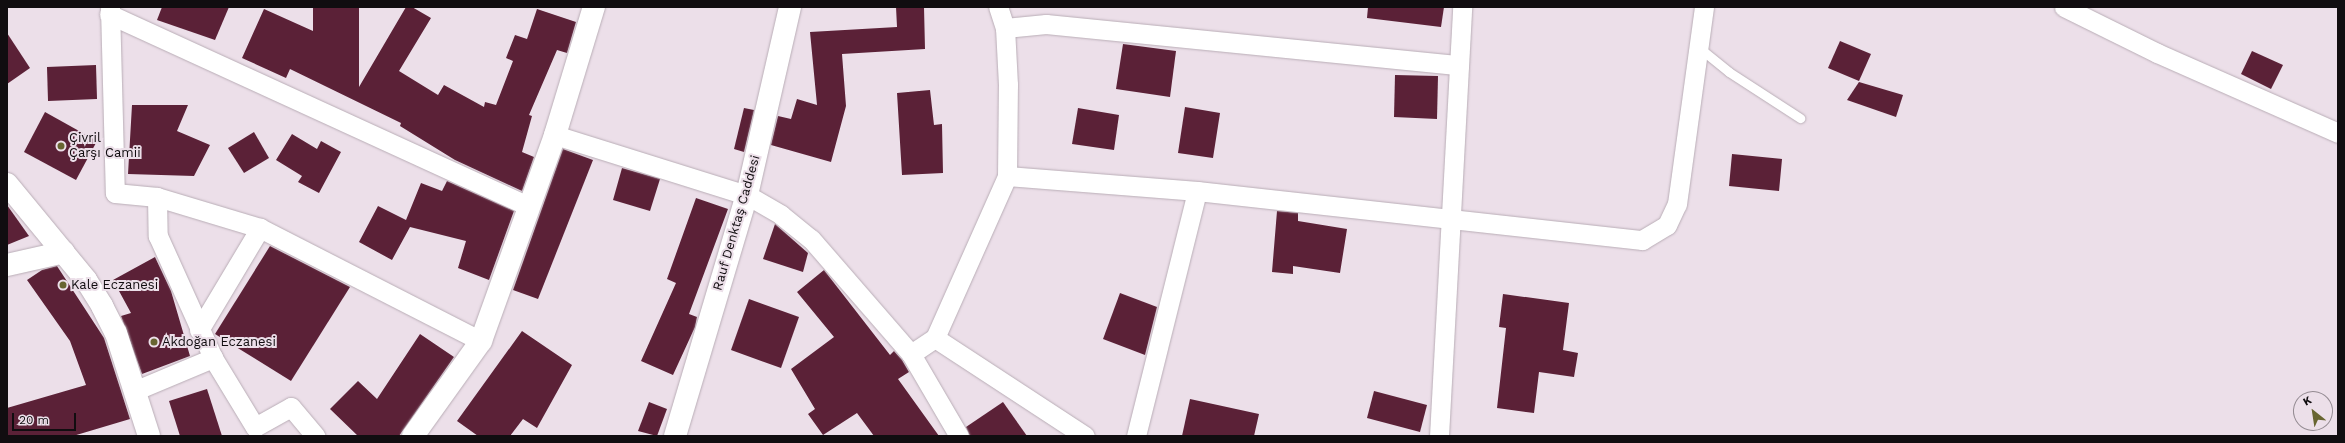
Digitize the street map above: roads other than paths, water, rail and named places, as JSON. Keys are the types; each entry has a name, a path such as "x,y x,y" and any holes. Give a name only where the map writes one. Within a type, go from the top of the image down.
{"street":[{"path":"413,436 481,341 556,135 594,7"},
{"name":"Rauf Denktaş Caddesi","path":"675,436 747,195 790,7"},
{"path":"911,354 935,338 1006,176 1005,28 998,7"},
{"path":"1439,436 1462,7"},
{"path":"1006,176 1197,191 1642,240 1660,232 1672,219 1677,204 1696,45 1704,7"},
{"path":"2064,7 2157,53 2338,132"},
{"path":"481,341 260,228 157,197 115,193 109,11 529,206"},
{"path":"1005,28 1046,24 1459,65"},
{"path":"556,135 747,195 781,215 811,239 911,354 959,436"},
{"path":"7,184 64,252 102,306 116,333 149,436"},
{"path":"1136,436 1197,191"},
{"path":"157,197 158,236 199,330 213,358 255,427 291,406 315,436"},
{"path":"199,330 260,228"},
{"path":"7,265 64,252"},
{"path":"935,338 1085,436"},
{"path":"134,390 213,358"}],"lane":[{"path":"1696,45 1729,72 1800,118"}],"place":[{"name":"Çivril Çarşı Camii","path":"61,146"},
{"name":"Kale Eczanesi","path":"63,285"},
{"name":"Akdoğan Eczanesi","path":"154,342"}]}
